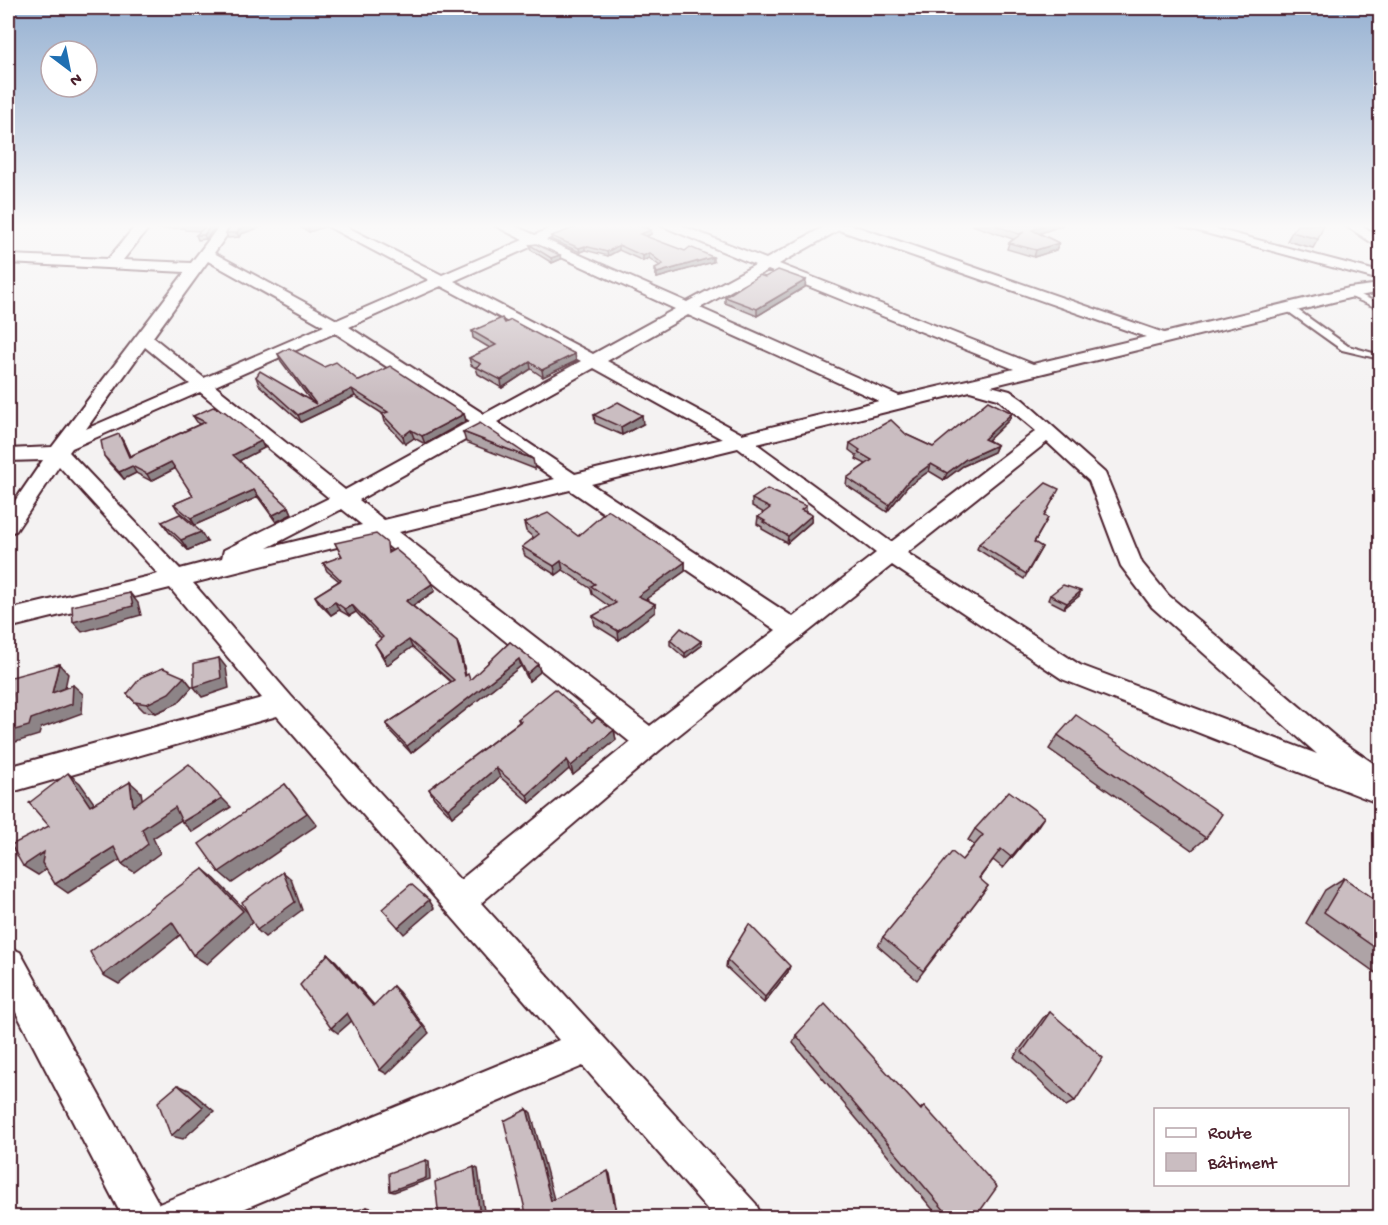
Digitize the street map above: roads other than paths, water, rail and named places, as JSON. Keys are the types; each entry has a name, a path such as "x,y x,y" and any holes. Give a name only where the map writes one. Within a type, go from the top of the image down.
{"street":[{"path":"8,526 186,282"},
{"path":"246,282 336,326 484,422 571,483 698,564 794,630"},
{"path":"8,455 63,448 437,282"},
{"path":"446,282 739,440 891,553 1071,672 1380,791"},
{"path":"628,282 899,403"},
{"path":"185,577 343,500 739,282"},
{"path":"812,282 1033,370"},
{"path":"1003,282 1164,338"},
{"path":"8,619 571,483 739,440 1349,293 1380,288"},
{"path":"144,339 343,500 383,529 431,571 650,742"},
{"path":"970,386 1004,395 1098,478 1132,566 1160,601 1328,747 1380,783"},
{"path":"459,901 650,742 1047,432"},
{"path":"63,448 185,577 282,704 742,1218"},
{"path":"8,780 282,704"},
{"path":"11,979 145,1218"},
{"path":"173,1218 588,1046"}],"lane":[{"path":"1349,293 1380,308"},
{"path":"1289,308 1345,348 1380,357"}]}
